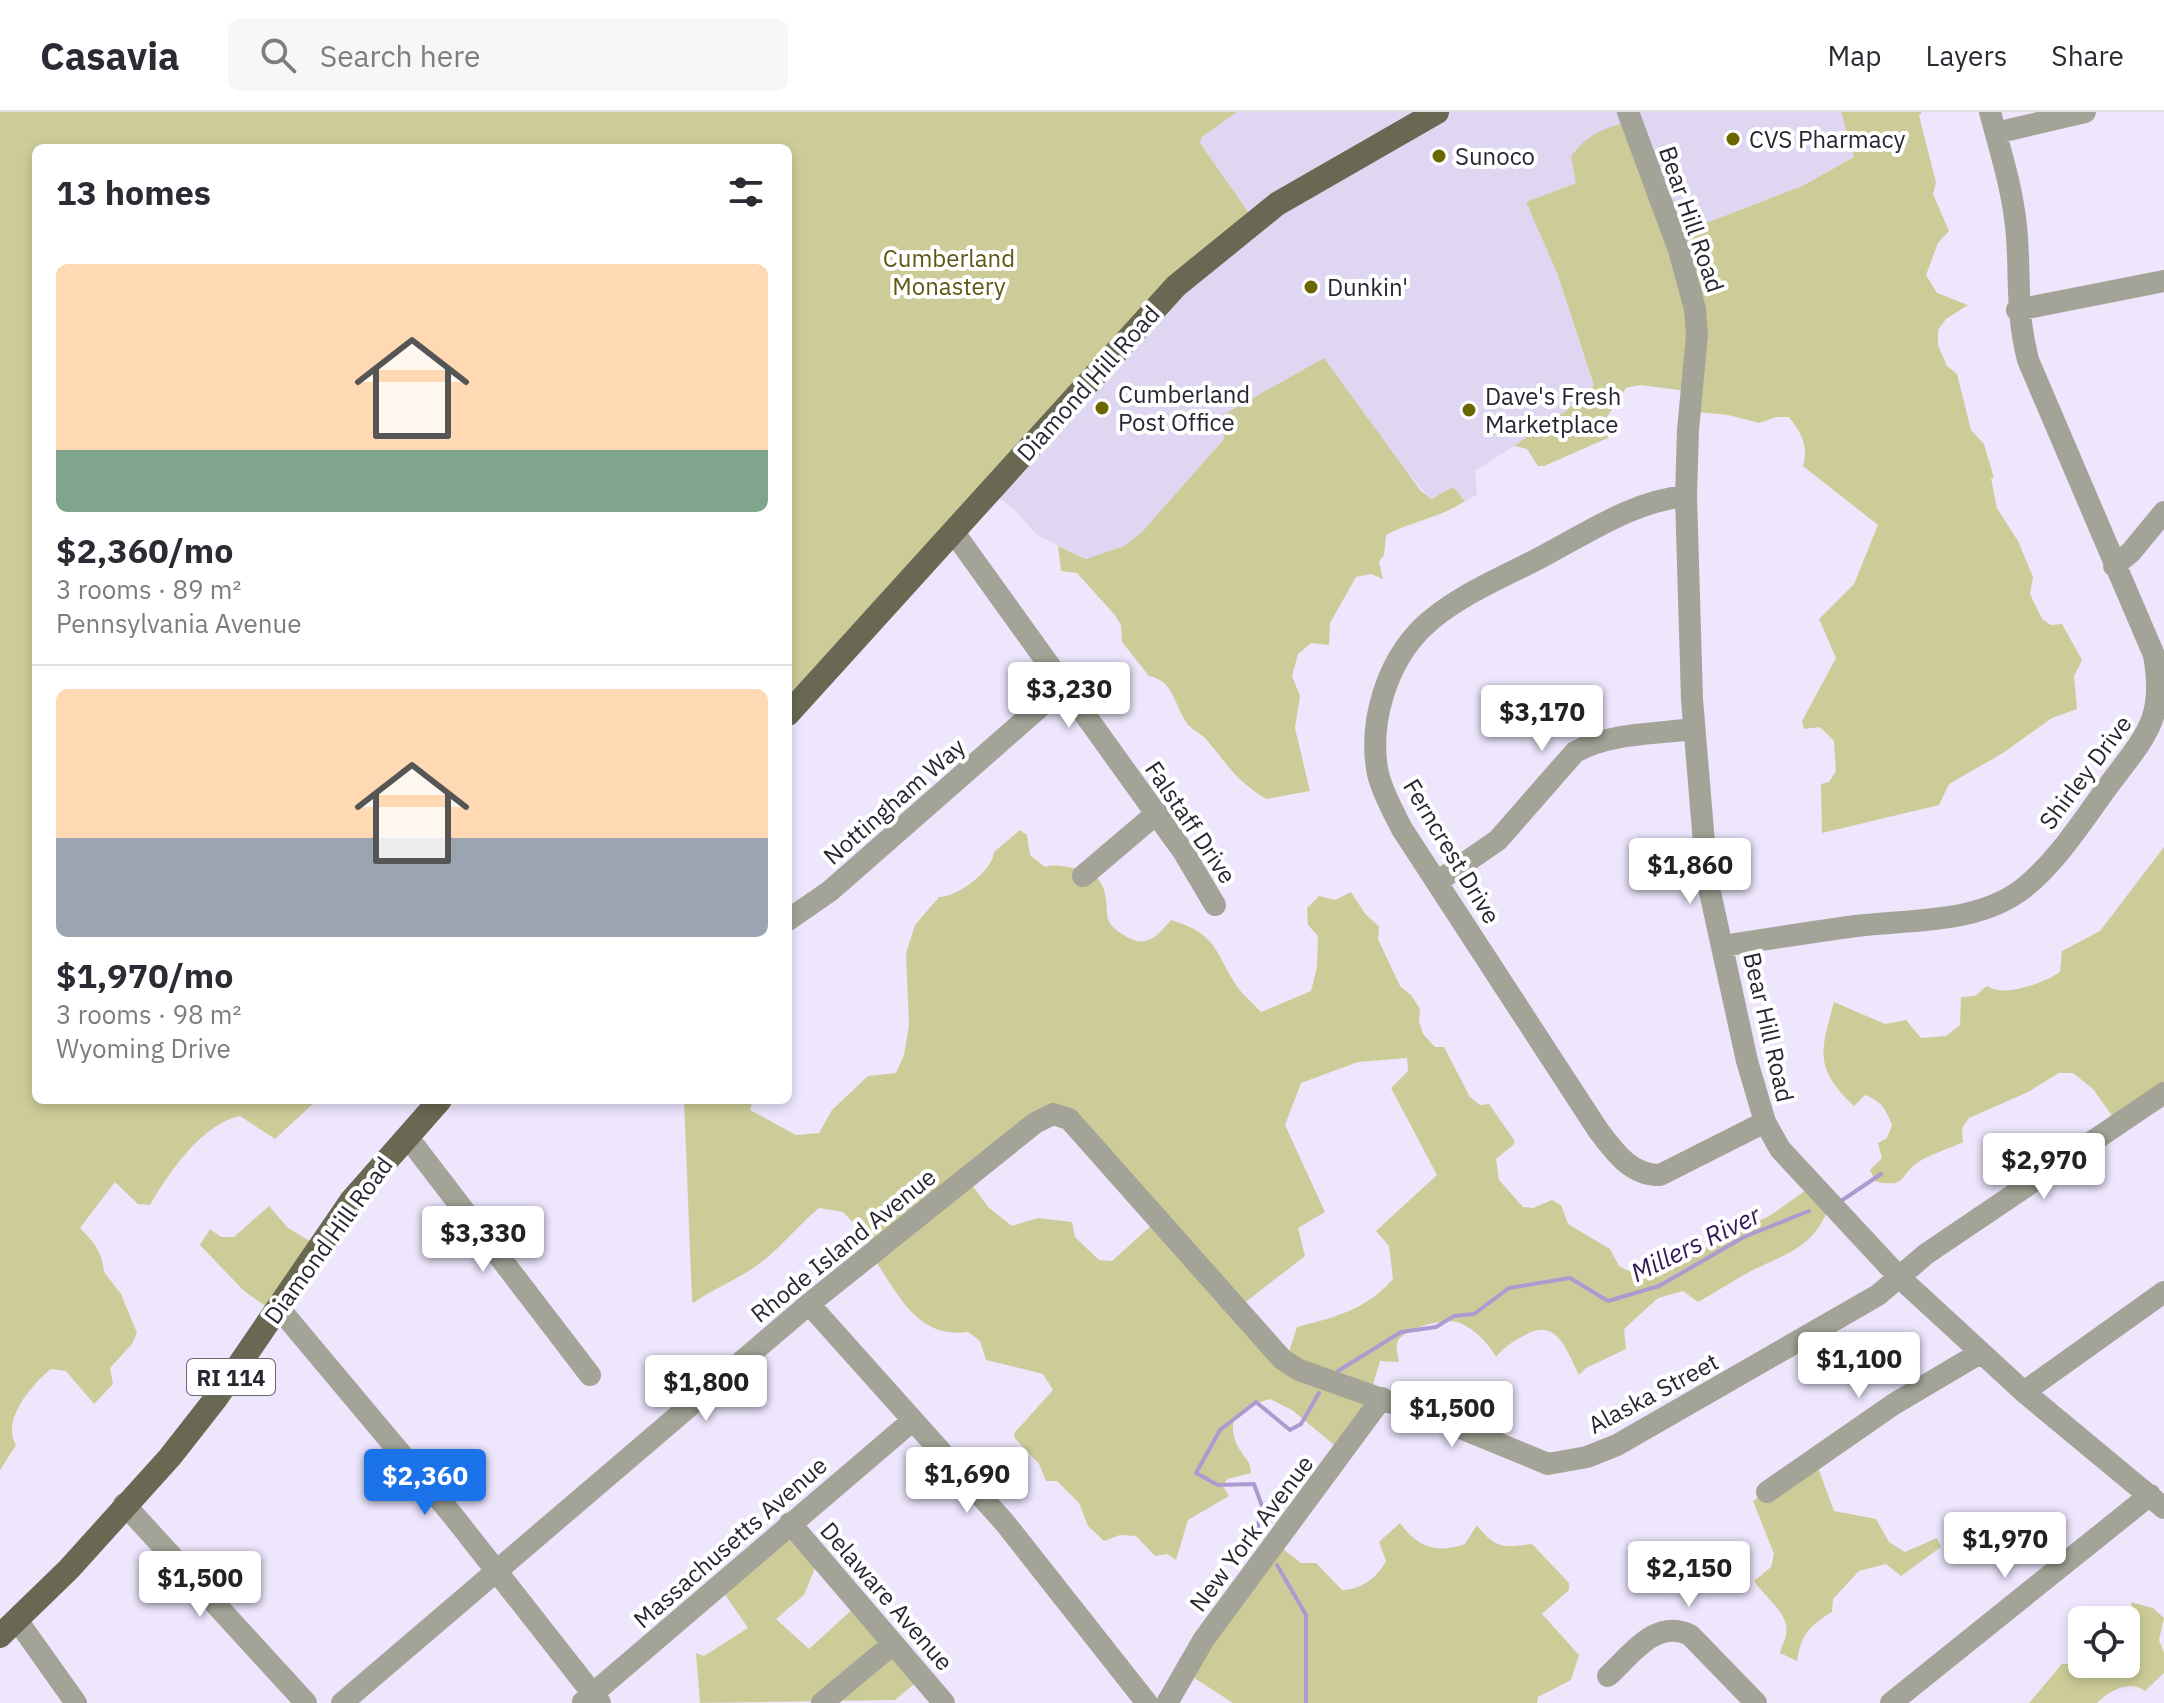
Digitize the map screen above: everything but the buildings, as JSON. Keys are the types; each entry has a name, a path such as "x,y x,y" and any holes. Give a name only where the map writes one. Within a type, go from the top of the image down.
{"main road":[{"name":"Diamond Hill Road","path":"792,710 955,534 1132,332 1201,263 1277,204 1437,112"},
{"name":"Diamond Hill Road","path":"9,1628 202,1417 351,1201 436,1104"}],"street":[{"name":"Bear Hill Road","path":"1628,112 1679,250 1695,309 1697,335 1688,430 1686,496 1694,729 1708,883 1747,1061 1765,1122 1780,1149 1899,1277 2024,1392 2157,1502"},
{"path":"1993,122 2085,112"},
{"name":"Shirley Drive","path":"1723,946 1964,914 2006,899 2025,887 2140,745 2163,707 2162,678 2039,387 2017,310 2015,221 1993,122"},
{"path":"2017,310 2164,281"},
{"name":"Ferncrest Drive","path":"1686,496 1642,504 1442,613 1406,647 1384,691 1376,756 1384,794 1437,882 1598,1130 1627,1164 1647,1175 1660,1175 1765,1122"},
{"path":"2114,566 2131,552 2164,512"},
{"name":"Falstaff Drive","path":"955,534 1157,813 1215,905"},
{"name":"Nottingham Way","path":"792,917 830,891 1065,685"},
{"path":"1437,882 1498,840 1575,752 1591,743 1613,738 1694,729"},
{"path":"1083,876 1157,813"},
{"name":"Alaska Street","path":"1053,1114 1069,1119 1282,1359 1299,1370 1382,1398 1548,1464 1561,1464 1630,1438 1878,1295 1970,1222 2164,1093"},
{"name":"Rhode Island Avenue","path":"342,1703 809,1304 1035,1123 1053,1114"},
{"path":"404,1140 416,1148 590,1375"},
{"path":"2024,1392 2164,1292"},
{"path":"809,1304 1005,1523 1147,1703"},
{"path":"278,1307 496,1572 591,1700"},
{"path":"1767,1492 1894,1404 1980,1353"},
{"name":"New York Avenue","path":"1167,1703 1204,1639 1382,1398"},
{"name":"Massachusetts Avenue","path":"591,1700 790,1523 912,1421"},
{"path":"1891,1703 2157,1502"},
{"path":"124,1504 306,1703"},
{"name":"Delaware Avenue","path":"790,1523 944,1703"},
{"path":"9,1628 76,1703"},
{"path":"1608,1676 1659,1632 1678,1629 1690,1635 1756,1703"},
{"path":"822,1703 893,1644"}],"shaded area":[{"path":"1237,112 1841,112 1854,157 1802,186 1670,237 1576,183 1526,202 1557,273 1594,385 1553,421 1475,471 1477,495 1465,501 1453,487 1430,499 1393,455 1224,439 1142,532 1124,546 1086,559 1037,535 1015,510 987,489 1254,219 1200,143 1202,137"}],"green space":[{"name":"Cumberland Monastery","path":"0,112 1237,112 1202,137 1200,143 1254,220 792,705 792,144 32,144 32,1104 313,1104 275,1139 240,1116 213,1129 177,1164 150,1205 138,1204 115,1182 80,1228 97,1248 104,1272 121,1294 137,1333 132,1344 110,1368 113,1384 94,1404 66,1371 51,1369 43,1376 20,1404 12,1425 16,1445 0,1470"},
{"path":"1841,112 1922,112 1919,116 1936,182 1933,194 1949,231 1938,243 1926,275 1937,293 1968,305 1946,319 1938,330 1938,345 1947,366 1957,374 1971,430 1984,444 1994,478 1991,478 1997,508 2018,541 2033,577 2030,594 2042,619 2051,625 2062,624 2082,660 2074,676 2077,709 2052,718 2003,753 1949,784 1939,805 1822,833 1821,784 1829,782 1836,771 1834,741 1820,727 1804,729 1802,721 1836,658 1819,619 1854,584 1878,525 1803,466 1803,440 1789,417 1776,417 1759,423 1728,415 1687,411 1687,391 1640,385 1626,388 1607,417 1608,438 1544,466 1538,466 1527,449 1514,446 1567,410 1594,385 1557,273 1526,202 1576,183 1571,157 1582,144 1600,131 1624,123 1670,237 1802,186 1854,157"},
{"path":"1324,358 1420,490 1431,499 1453,487 1465,501 1446,512 1386,535 1384,555 1379,562 1383,579 1371,574 1356,577 1330,623 1329,645 1311,643 1298,654 1292,676 1300,696 1295,728 1310,791 1266,799 1239,778 1205,738 1188,724 1169,688 1149,676 1122,642 1121,625 1114,614 1077,573 1061,571 1058,546 1086,559 1124,546 1142,532 1224,439 1221,416"},
{"path":"1020,830 1027,835 1030,855 1045,867 1091,868 1104,890 1109,922 1113,927 1136,941 1153,938 1171,920 1199,932 1214,947 1239,989 1261,1012 1311,991 1317,967 1318,936 1308,925 1307,908 1319,896 1335,900 1351,892 1366,915 1379,926 1378,939 1400,986 1420,1009 1419,1021 1423,1034 1435,1047 1444,1047 1470,1097 1480,1105 1489,1104 1514,1140 1514,1144 1496,1159 1499,1180 1523,1207 1533,1208 1552,1200 1561,1205 1568,1224 1610,1249 1619,1266 1629,1271 1638,1269 1641,1263 1648,1270 1658,1271 1771,1215 1809,1188 1828,1209 1815,1232 1798,1248 1698,1302 1683,1291 1658,1298 1624,1329 1626,1349 1586,1368 1579,1375 1560,1340 1547,1330 1527,1334 1496,1357 1481,1337 1460,1323 1445,1321 1416,1328 1397,1343 1399,1362 1380,1361 1370,1395 1340,1450 1292,1410 1270,1399 1260,1402 1244,1410 1234,1421 1235,1439 1249,1463 1251,1473 1227,1479 1223,1486 1229,1496 1188,1520 1176,1560 1167,1554 1155,1556 1136,1536 1120,1535 1104,1541 1088,1526 1079,1503 1057,1481 1046,1481 1039,1464 1014,1437 1015,1432 1053,1390 1043,1374 986,1360 980,1341 968,1332 950,1332 922,1321 901,1299 872,1256 876,1247 843,1212 819,1208 753,1268 693,1303 692,1300 684,1104 752,1104 750,1110 796,1135 819,1133 832,1110 868,1076 896,1073 904,1055 909,1025 906,953 915,925 939,897 964,888 988,867 994,852","holes":["1407,1058 1408,1071 1391,1088 1437,1175 1376,1231 1389,1246 1393,1279 1361,1305 1337,1316 1297,1327 1286,1361 1234,1311 1305,1256 1298,1228 1325,1212 1285,1125 1301,1083 1358,1062","1056,1115 1154,1223 1112,1261 1099,1260 1075,1237 1072,1222 1038,1218 1012,1226 988,1207 972,1185"]},
{"path":"2164,847 2164,1091 2116,1121 2093,1089 2073,1073 2059,1073 2028,1092 1969,1118 1962,1128 1963,1142 1922,1160 1898,1182 1876,1182 1870,1170 1882,1158 1878,1143 1887,1138 1892,1125 1882,1106 1871,1097 1865,1095 1854,1106 1826,1069 1824,1046 1834,1002 1885,1024 1906,1020 1921,1038 1946,1036 1960,1025 1961,997 1975,996 1987,986 2003,990 2024,988 2060,972 2062,951 2100,931"},
{"path":"269,1206 288,1228 315,1244 274,1312 244,1291 200,1245 210,1229 221,1237 234,1237"},
{"path":"1805,1465 1817,1465 1834,1511 1876,1519 1889,1542 1905,1552 1937,1538 1941,1547 1901,1576 1886,1564 1859,1571 1833,1599 1832,1612 1807,1632 1797,1661 1780,1653 1786,1635 1785,1620 1754,1581 1771,1567 1774,1554 1753,1501"},
{"path":"1400,1523 1420,1543 1436,1548 1465,1544 1477,1525 1495,1543 1515,1546 1532,1544 1569,1583 1569,1590 1542,1614 1579,1655 1571,1680 1538,1697 1537,1703 1233,1703 1185,1672 1274,1542 1301,1563 1316,1563 1342,1590 1349,1589 1368,1582 1378,1572 1386,1561 1379,1542"},
{"path":"783,1531 815,1568 804,1595 776,1619 809,1649 855,1607 919,1680 895,1700 700,1703 696,1653 704,1656 748,1628 719,1586"},
{"path":"2131,1602 2153,1608 2164,1618 2159,1640 2164,1653 2164,1673 2145,1691 2126,1686 2107,1694 2097,1703 2029,1703 2062,1664 2068,1664 2068,1678 2140,1678 2140,1606 2132,1606"}],"waterway":[{"name":"Millers River","path":"1841,1201 1881,1174"},
{"name":"Millers River","path":"1338,1371 1401,1332 1436,1327 1454,1316 1474,1314 1509,1288 1570,1278 1608,1301 1659,1286 1744,1237 1809,1211"},
{"name":"Millers River","path":"1256,1536 1262,1506 1254,1484 1218,1485 1196,1473 1220,1430 1256,1402 1290,1430 1301,1424 1319,1393"},
{"name":"Millers River","path":"1277,1565 1306,1615 1306,1703"}],"place":[{"name":"CVS Pharmacy","path":"1733,139"},
{"name":"Sunoco","path":"1439,156"},
{"name":"Dunkin'","path":"1311,287"},
{"name":"Cumberland Post Office","path":"1102,408"},
{"name":"Dave's Fresh Marketplace","path":"1469,410"}]}
